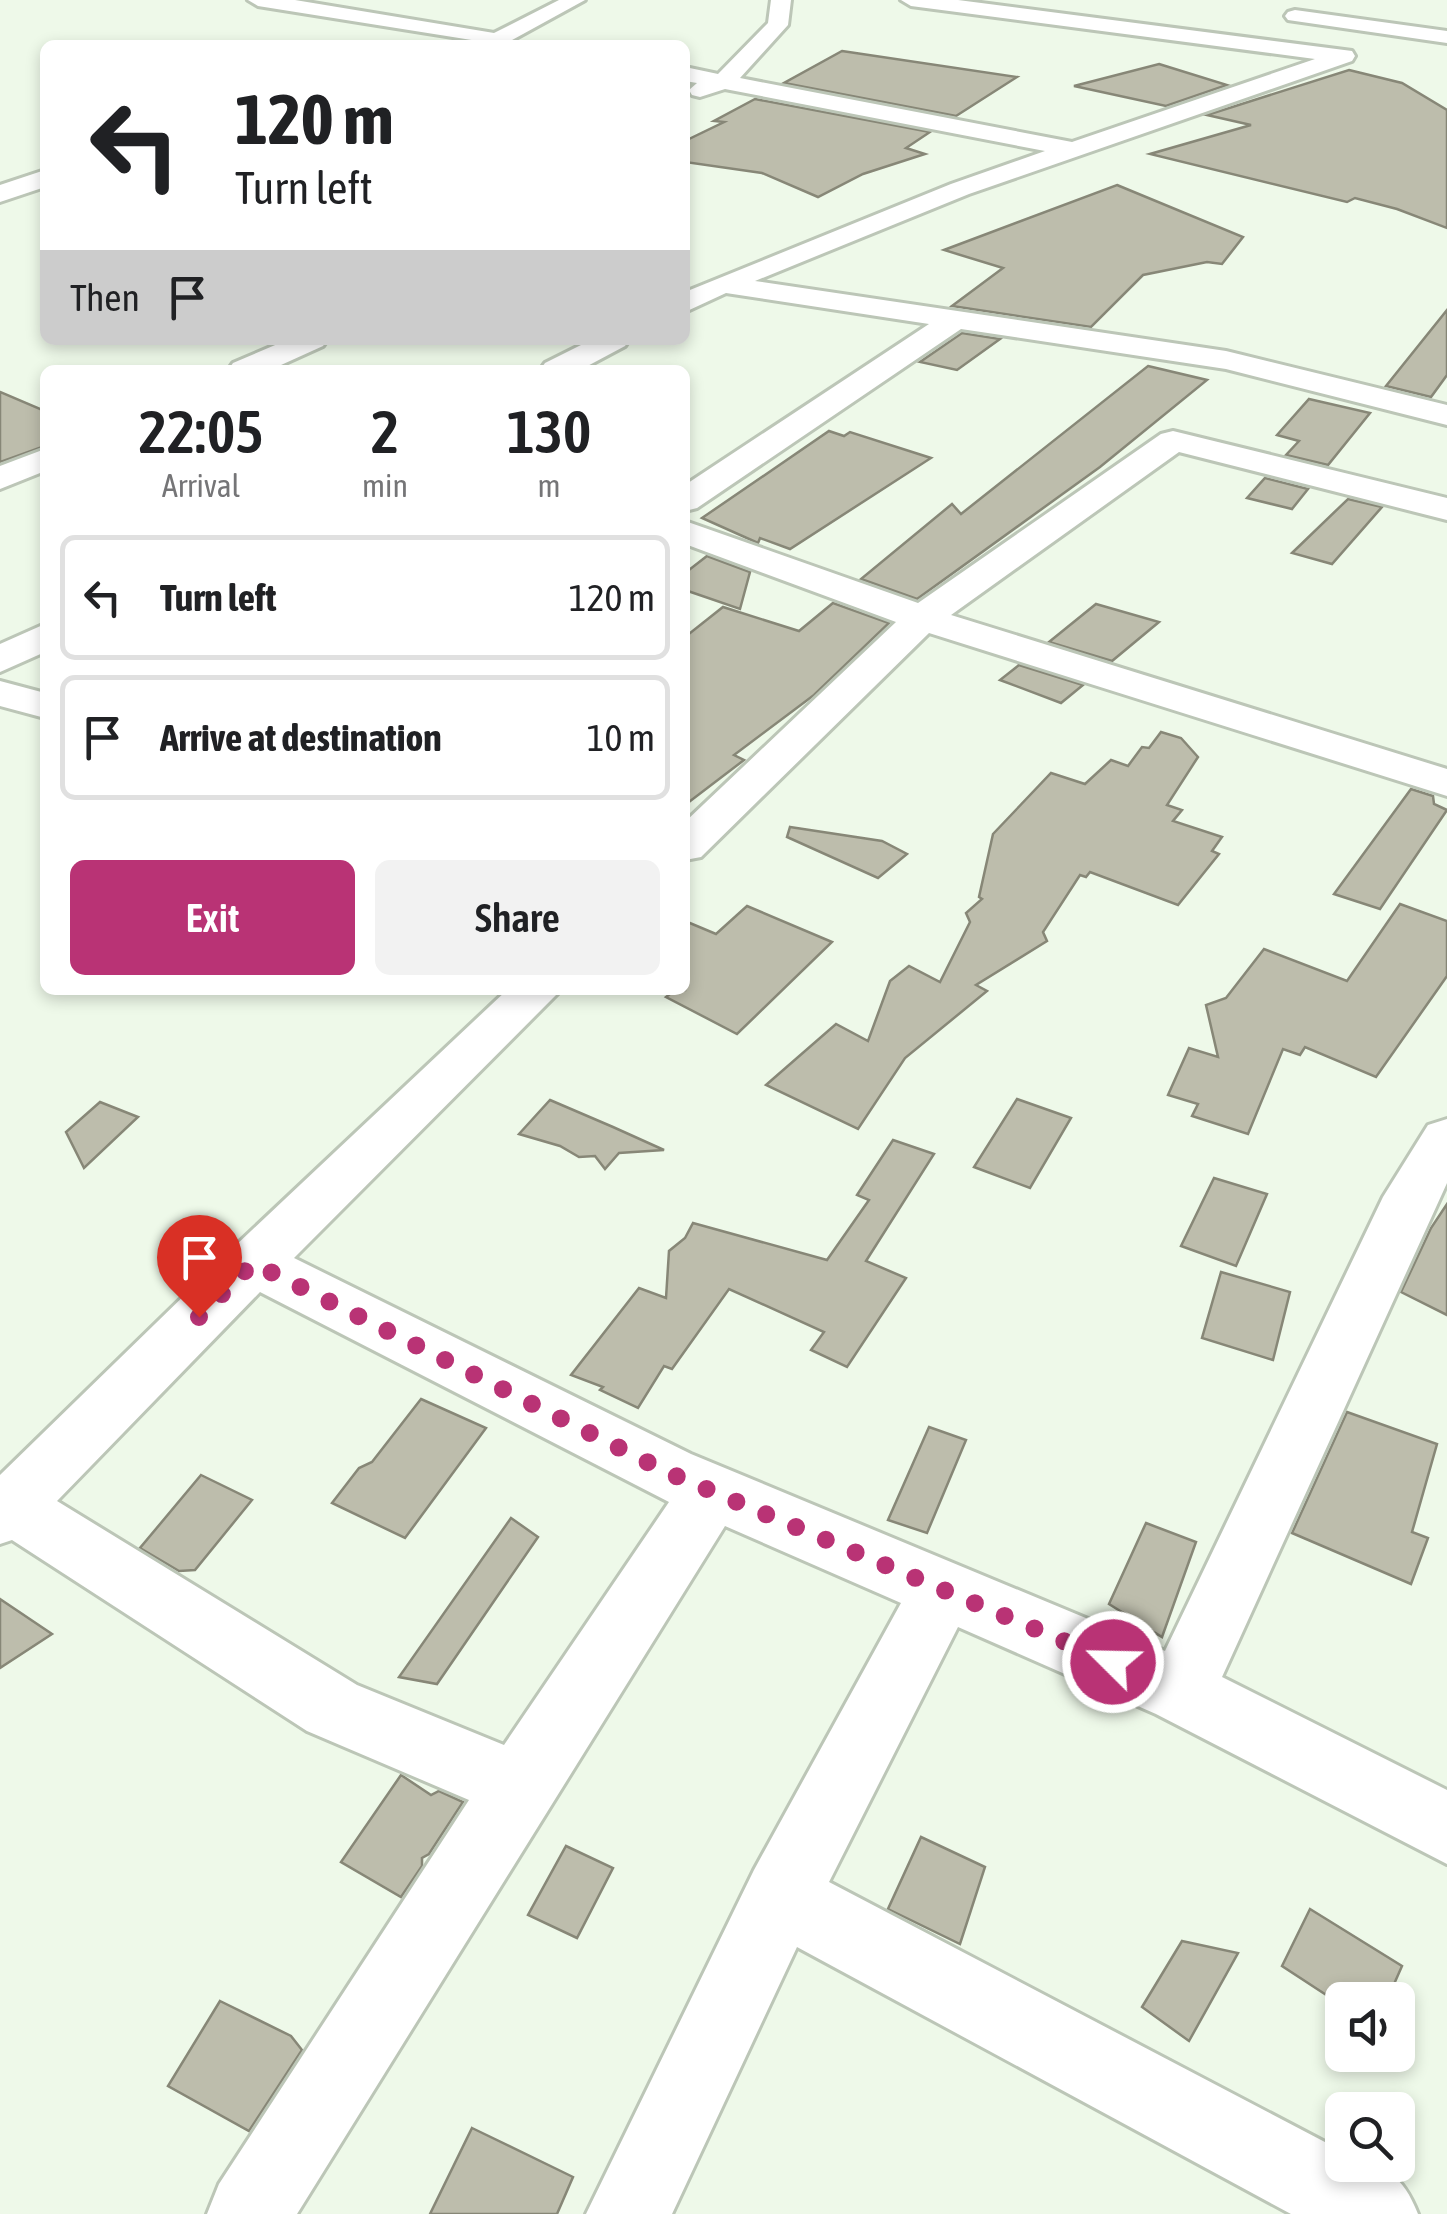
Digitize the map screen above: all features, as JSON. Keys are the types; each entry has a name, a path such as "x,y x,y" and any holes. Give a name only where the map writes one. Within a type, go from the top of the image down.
{"street":[{"path":"258,0 497,40 575,0"},
{"path":"690,94 724,81 778,25 781,0"},
{"path":"690,300 720,284 960,189 1344,56 911,0"},
{"path":"377,38 438,8"},
{"path":"1272,12 1447,36"},
{"path":"1196,36 1222,17"},
{"path":"690,75 1080,150"},
{"path":"15,158 40,163"},
{"path":"0,194 40,180"},
{"path":"690,281 1226,360 1447,415"},
{"path":"690,498 955,320"},
{"path":"255,365 301,345"},
{"path":"566,365 604,345"},
{"path":"690,842 922,618 1173,440 1447,509"},
{"path":"0,479 40,461"},
{"path":"690,534 922,618 1447,783"},
{"path":"0,660 40,639"},
{"path":"0,692 40,704"},
{"path":"518,1786 332,1708 6,1511 253,1263 531,995"},
{"path":"1181,1691 1410,1197 1447,1138"},
{"path":"253,1263 712,1491 1181,1691 1447,1828"},
{"path":"249,2214 518,1786 712,1491"},
{"path":"628,2214 782,1897 943,1590"},
{"path":"782,1897 1376,2214"}],"building":[{"path":"842,51 1017,77 956,116 784,83"},
{"path":"1159,64 1227,85 1166,106 1074,86"},
{"path":"1349,70 1402,83 1447,110 1447,228 1355,198 1347,202 1150,154 1251,125 1207,115"},
{"path":"755,99 930,132 906,148 925,154 863,174 818,197 762,173 690,163 690,139 724,122 714,121"},
{"path":"1117,185 1243,237 1222,264 1207,262 1143,275 1091,327 952,306 1003,268 944,250"},
{"path":"1447,310 1447,375 1431,397 1386,386"},
{"path":"962,333 1000,339 957,370 920,362"},
{"path":"1148,366 1207,380 1100,467 917,599 861,579 952,504 961,514"},
{"path":"0,392 40,409 40,448 0,462"},
{"path":"1309,399 1370,413 1328,465 1286,455 1299,441 1277,435"},
{"path":"829,431 844,436 850,432 931,458 790,549 760,538 758,543 702,518"},
{"path":"1265,478 1308,489 1292,509 1247,498"},
{"path":"1348,499 1382,507 1332,564 1292,553"},
{"path":"707,556 750,572 740,609 690,592 690,569"},
{"path":"833,603 889,623 814,695 734,755 744,760 690,801 690,633 723,607 799,631"},
{"path":"1096,604 1159,622 1112,661 1049,642"},
{"path":"1019,665 1083,685 1061,703 1000,680"},
{"path":"1161,732 1181,738 1198,757 1167,805 1182,810 1173,821 1222,837 1212,851 1219,854 1178,905 1090,872 1086,877 1080,875 1043,932 1047,941 976,985 987,991 905,1058 858,1129 766,1085 836,1024 868,1041 890,981 909,966 940,982 970,922 966,913 982,899 979,897 993,834 1051,773 1085,784 1111,760 1128,766 1142,747 1149,748"},
{"path":"1411,789 1433,796 1434,804 1447,810 1380,909 1334,894"},
{"path":"790,827 882,841 907,854 878,878 787,837"},
{"path":"1400,904 1447,921 1447,976 1376,1077 1305,1047 1300,1055 1283,1049 1248,1134 1192,1116 1198,1104 1168,1095 1189,1048 1218,1057 1206,1005 1226,998 1264,949 1347,981"},
{"path":"747,906 832,942 737,1034 666,997 690,995 690,923 716,934"},
{"path":"1017,1099 1071,1118 1030,1188 974,1167"},
{"path":"550,1100 664,1150 619,1153 605,1169 595,1156 579,1157 560,1146 519,1134"},
{"path":"100,1102 138,1117 84,1168 66,1132"},
{"path":"893,1140 934,1154 866,1261 906,1278 847,1367 811,1350 824,1332 729,1289 672,1369 664,1366 638,1408 600,1390 603,1387 571,1375 639,1288 666,1298 669,1251 685,1238 693,1223 827,1260 869,1200 857,1195"},
{"path":"1214,1178 1267,1194 1236,1266 1181,1246"},
{"path":"1447,1204 1447,1315 1401,1292 1431,1228"},
{"path":"1221,1272 1290,1292 1273,1360 1202,1338"},
{"path":"421,1399 486,1428 405,1538 332,1503 359,1468 372,1462"},
{"path":"1347,1412 1437,1444 1412,1532 1428,1538 1411,1584 1292,1533"},
{"path":"929,1427 966,1440 927,1533 888,1520"},
{"path":"201,1475 252,1500 195,1570 179,1571 140,1548"},
{"path":"511,1518 538,1537 437,1684 399,1677"},
{"path":"1146,1523 1196,1542 1162,1637 1109,1604"},
{"path":"0,1599 52,1634 0,1668"},
{"path":"401,1775 431,1795 439,1791 463,1802 429,1854 422,1858 422,1866 401,1897 341,1862"},
{"path":"921,1837 985,1867 960,1944 888,1909"},
{"path":"566,1846 613,1868 577,1938 528,1915"},
{"path":"1310,1909 1402,1966 1395,1982 1325,1982 1325,1994 1282,1966"},
{"path":"1182,1941 1238,1953 1189,2041 1142,2007"},
{"path":"220,2001 291,2036 302,2050 249,2131 168,2086"},
{"path":"472,2128 573,2177 557,2214 430,2214"}],"route":[{"path":"199,1317 253,1263 669,1473 1113,1662"}]}
